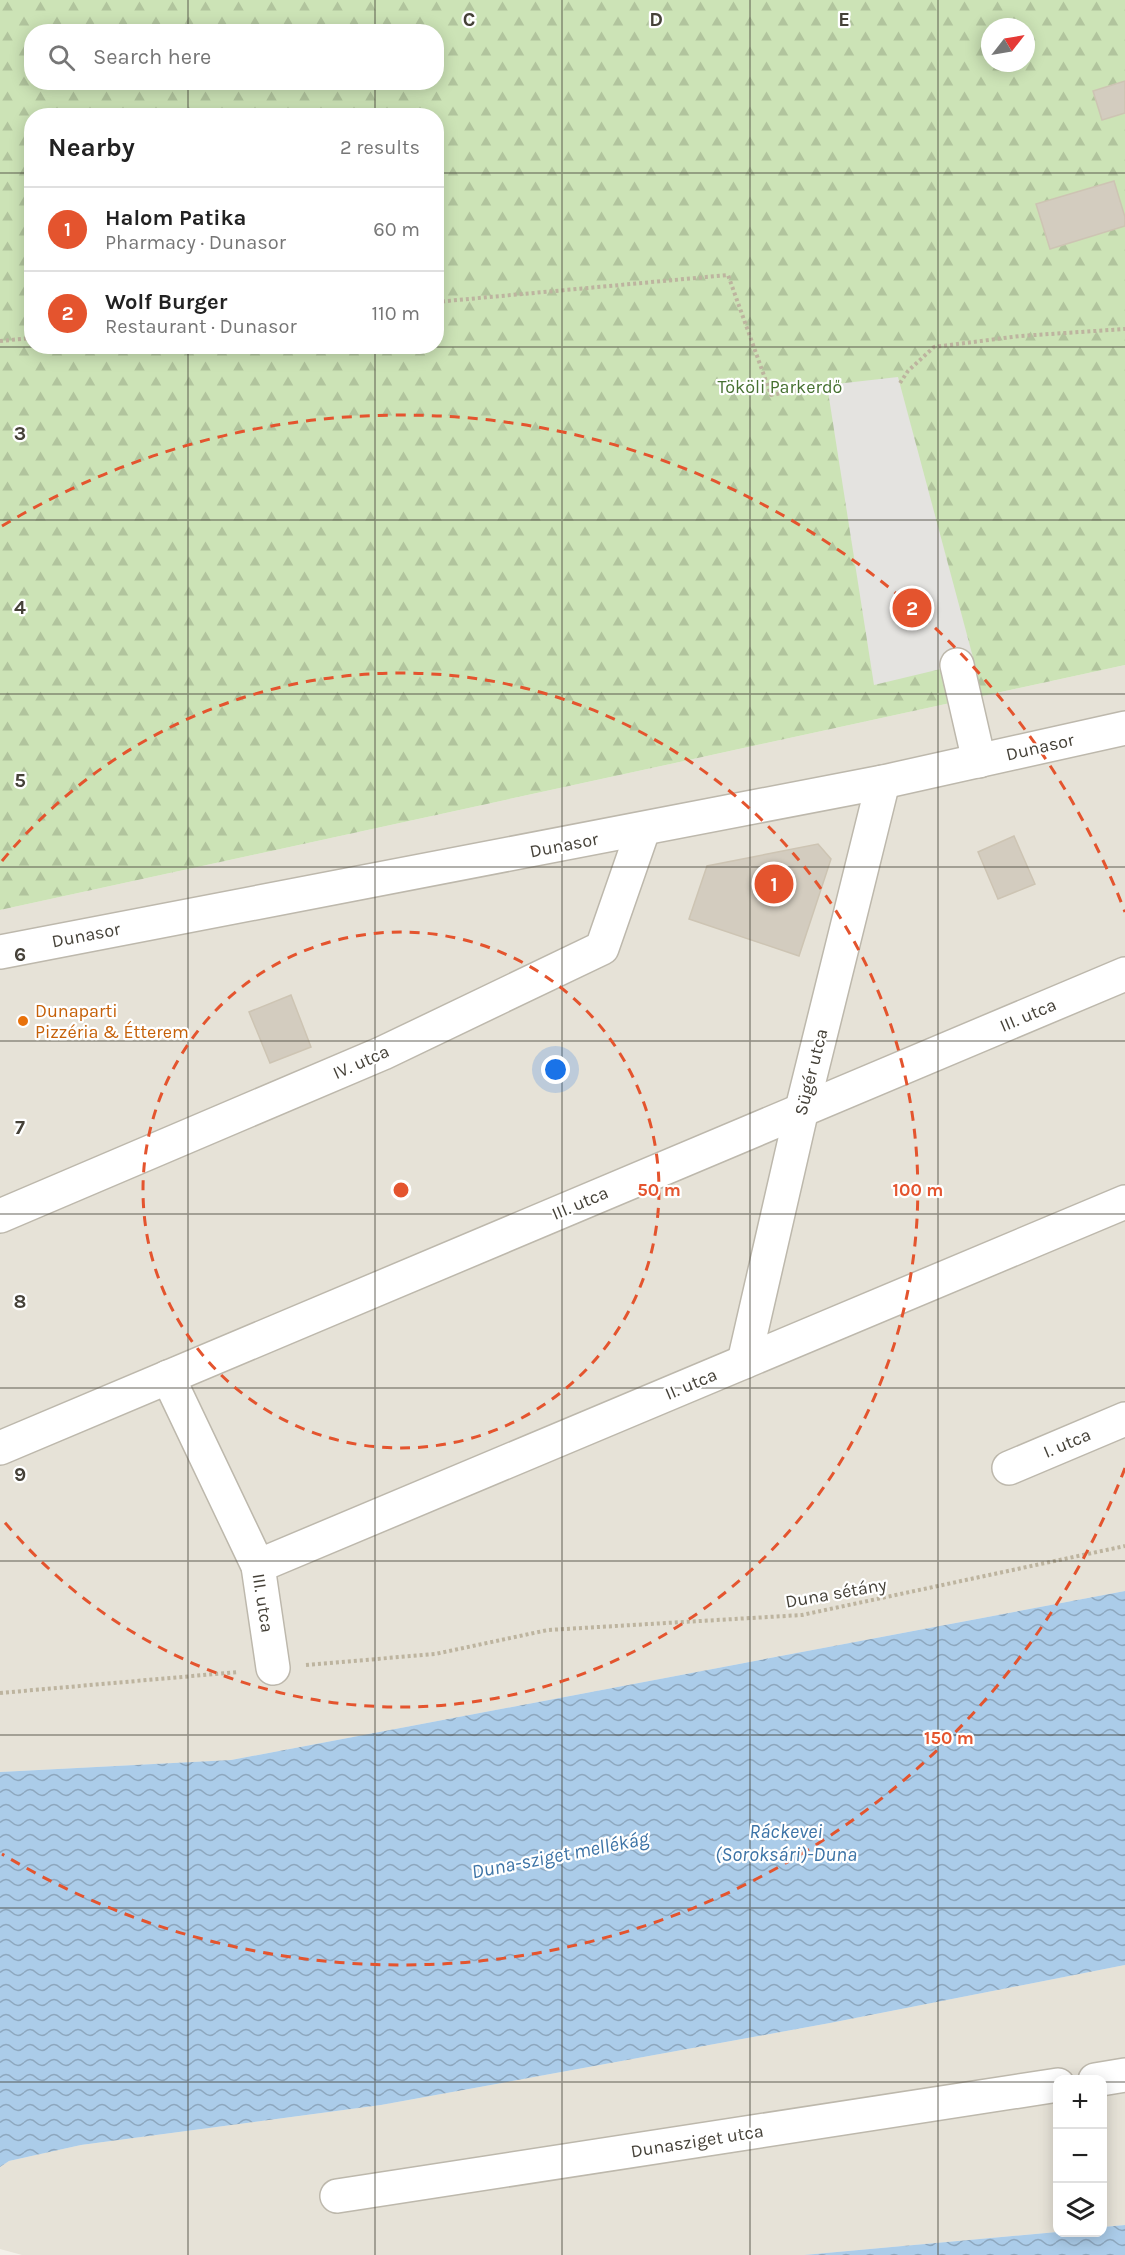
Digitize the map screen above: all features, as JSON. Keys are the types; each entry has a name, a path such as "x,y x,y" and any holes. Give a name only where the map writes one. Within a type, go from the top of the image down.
{"street":[{"path":"957,665 979,761"},
{"name":"Dunasor","path":"0,952 883,783 1125,728"},
{"name":"Sügér utca","path":"744,1362 802,1109 883,783"},
{"name":"IV. utca","path":"0,1216 383,1053 602,948 643,830"},
{"name":"III. utca","path":"0,1448 1125,974"},
{"name":"II. utca","path":"258,1566 1125,1202"},
{"name":"III. utca","path":"168,1377 258,1566 273,1668"},
{"name":"I. utca","path":"1009,1468 1125,1419"},
{"path":"1107,2077 1125,2075"},
{"name":"Dunasziget utca","path":"337,2196 1053,2086"}],"path":[{"path":"444,301 728,275 771,395 827,385"},
{"path":"900,383 908,371 934,347 1020,336 1125,329"},
{"path":"0,341 24,339"},
{"name":"Duna sétány","path":"548,1630 802,1616 1125,1546"}],"shaded area":[{"path":"898,377 974,661 874,685 827,385"},
{"path":"1125,665 1125,1591 231,1760 0,1772 0,910"},
{"path":"1125,1965 1125,2225 1107,2227 1107,2075 1053,2075 1053,2232 804,2255 22,2255 0,2249 0,2167 9,2161 81,2145 381,2105 830,2023"}],"green space":[{"name":"Tököli Parkerdő","path":"0,0 1125,0 1125,665 0,910"}],"water":[{"name":"Ráckevei (Soroksári)-Duna","path":"1125,1591 1125,1965 830,2023 381,2105 81,2145 9,2161 0,2167 0,1772 231,1760"},
{"path":"1125,2225 1125,2255 804,2255 1053,2232 1053,2237 1107,2237 1107,2227"}],"building":[{"path":"1125,81 1125,113 1102,120 1093,91"},
{"path":"1114,181 1125,217 1125,226 1050,249 1036,204"},
{"path":"1014,836 1035,884 998,899 978,852"},
{"path":"818,844 831,859 799,956 689,919 707,866"},
{"path":"291,995 311,1047 270,1063 249,1012"}],"place":[{"name":"Wolf Burger","path":"912,608"},
{"name":"Halom Patika","path":"774,884"},
{"name":"Dunaparti Pizzéria & Étterem","path":"23,1021"}],"water label":[{"name":"Duna-sziget mellékág","path":"560,1855"}]}
